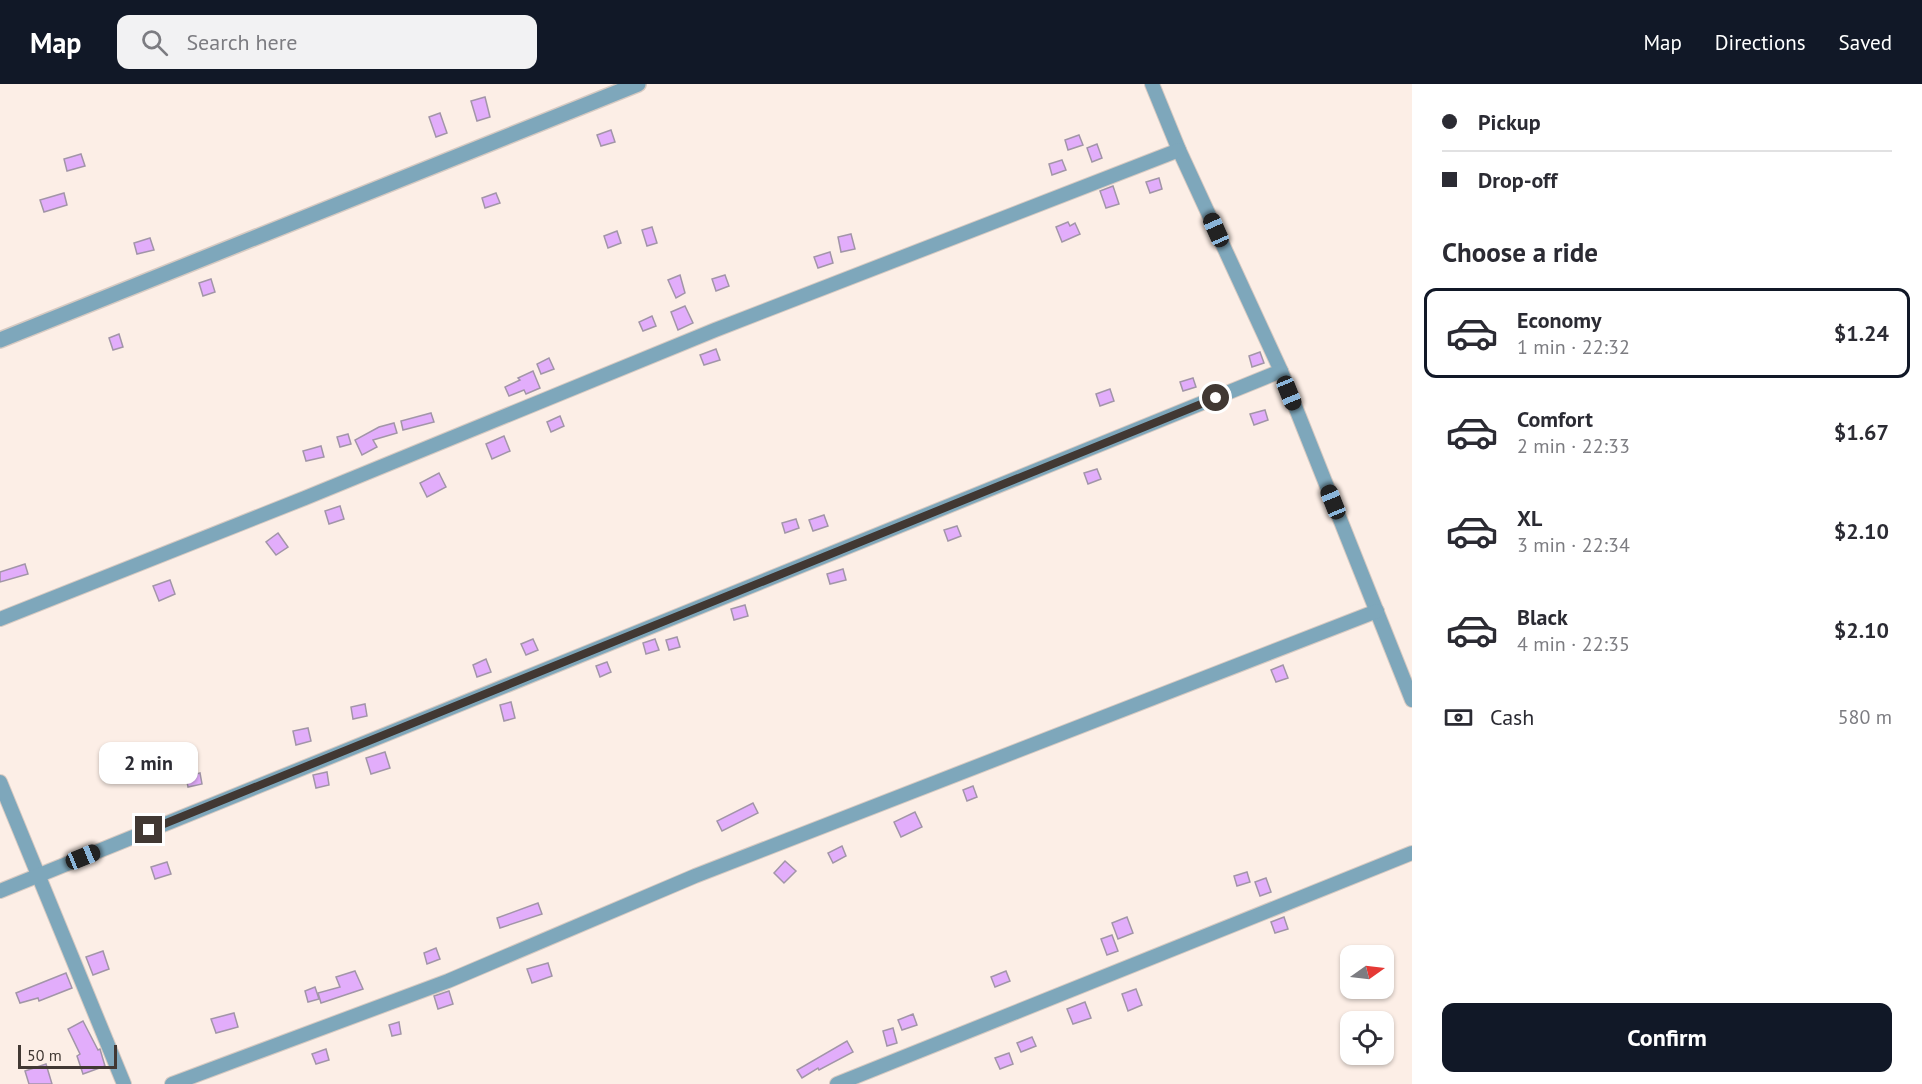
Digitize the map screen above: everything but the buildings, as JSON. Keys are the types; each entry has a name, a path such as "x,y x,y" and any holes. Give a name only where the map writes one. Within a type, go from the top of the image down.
{"street":[{"path":"0,340 638,84"},
{"path":"1152,84 1179,150 1281,371 1412,699"},
{"path":"0,619 715,330 1179,150"},
{"path":"0,891 1281,371"},
{"path":"172,1084 448,981 695,876 1377,611"},
{"path":"0,782 124,1084"},
{"path":"837,1084 1412,853"}],"route":[{"path":"149,830 1216,398"}]}
